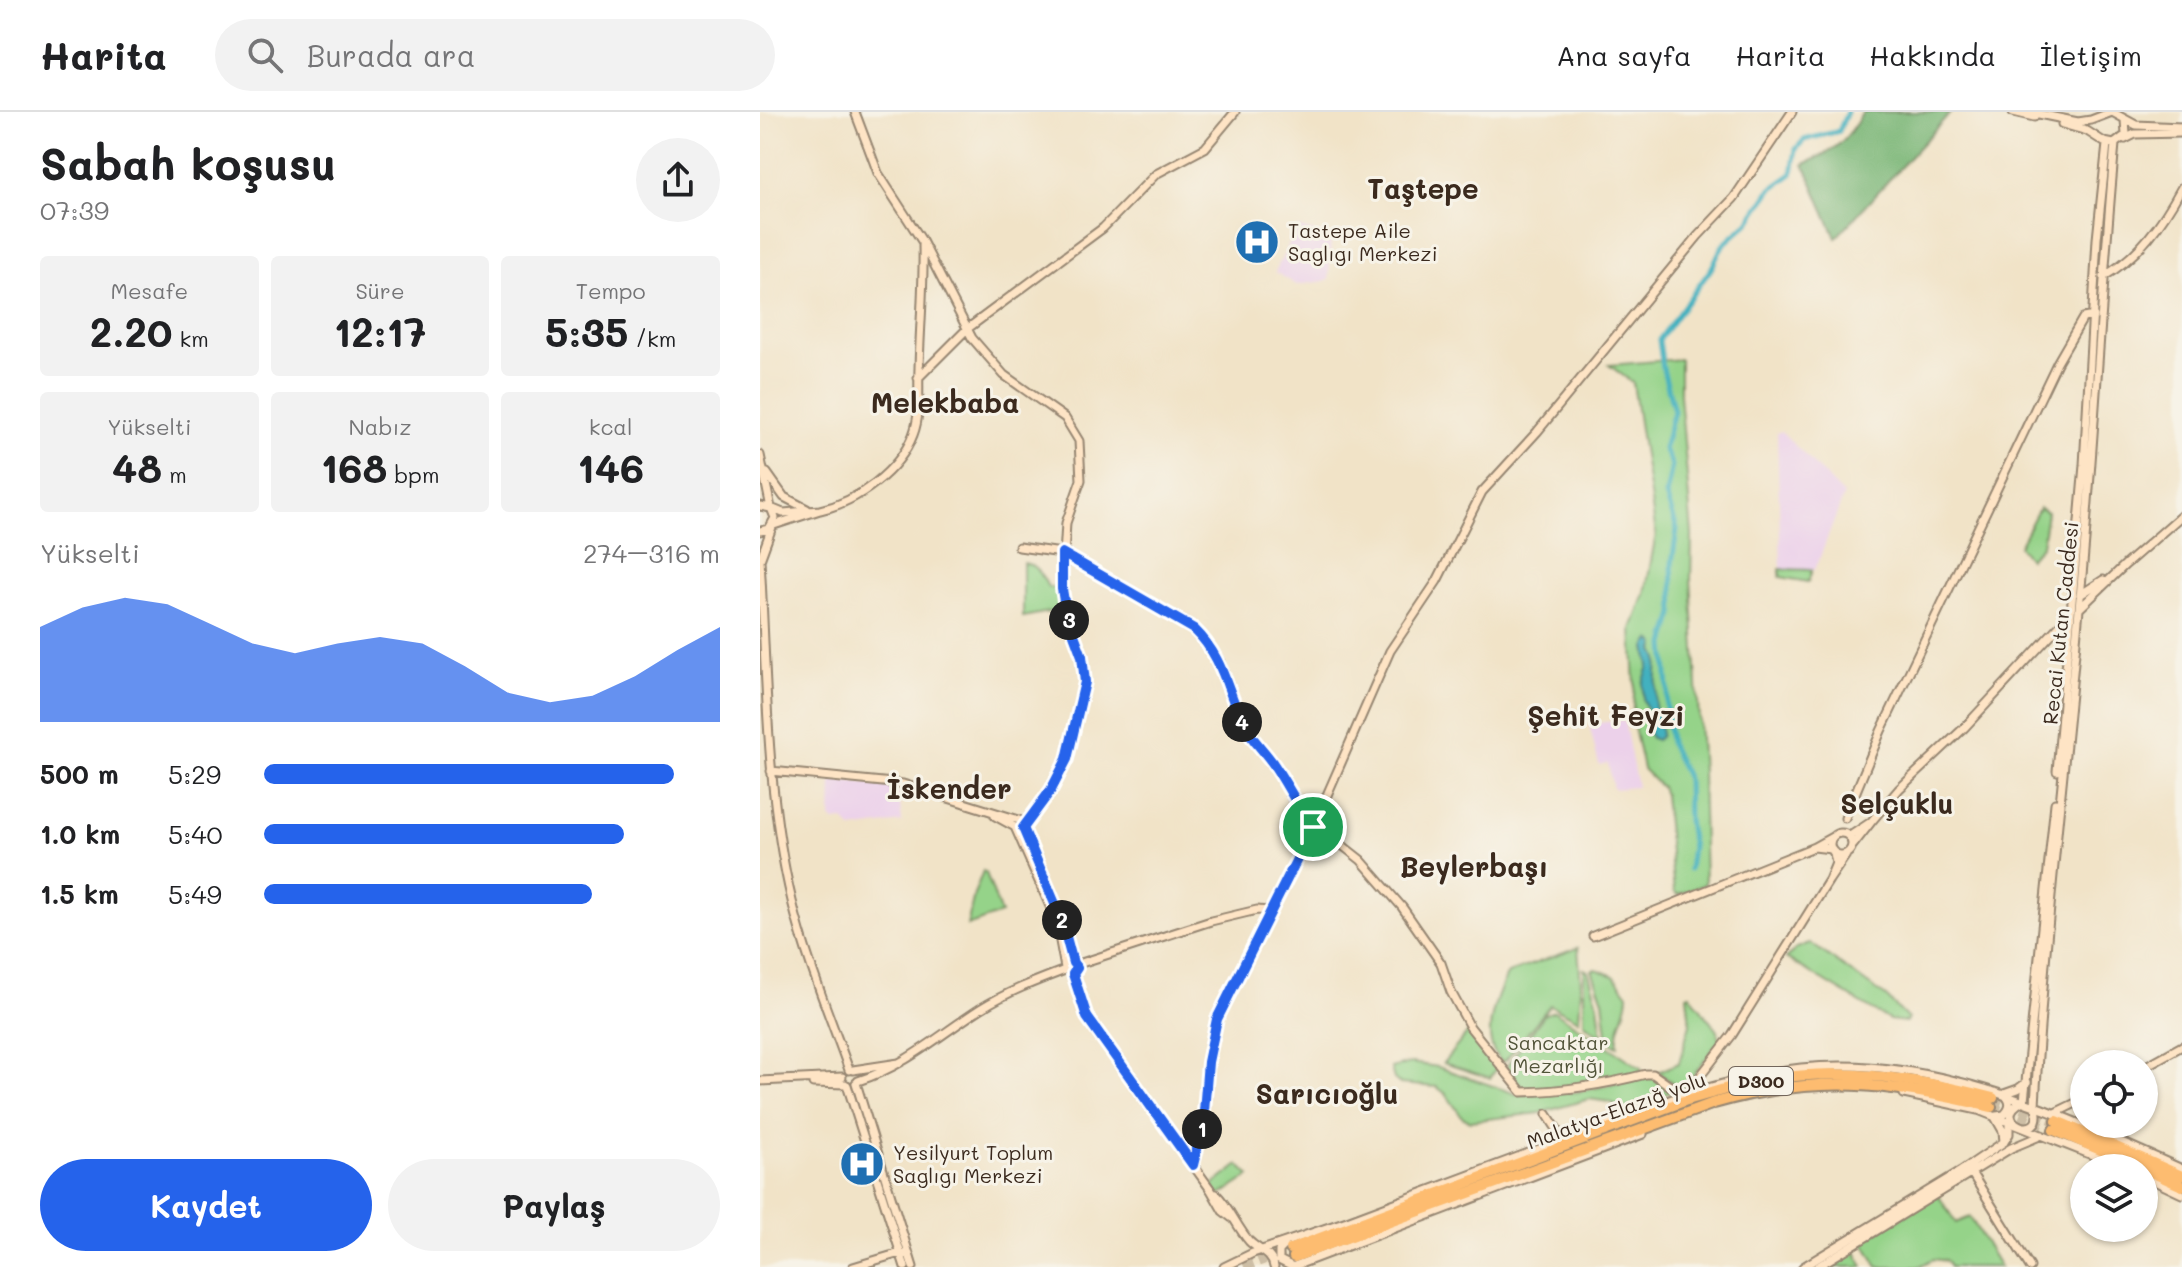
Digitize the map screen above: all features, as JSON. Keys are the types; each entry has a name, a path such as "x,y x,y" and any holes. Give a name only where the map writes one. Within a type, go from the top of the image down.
{"highway":[{"name":"Malatya-Elazığ yolu","path":"1291,1257 1569,1142 1684,1101 1750,1082 1821,1073 1866,1074 1914,1079 1966,1090 1996,1101"},
{"name":"Malatya-Elazığ yolu","path":"1291,1257 1714,1103 1782,1088 1837,1084 1889,1086 1996,1101"},
{"path":"2055,1121 2116,1154"},
{"path":"2055,1121 2182,1176"},
{"path":"2158,1176 2182,1186"}],"main road":[{"path":"855,112 878,173 922,241 967,329 984,354 1004,375 1065,418 1079,441 1081,480 1066,523 1062,589 1066,613 1082,656 1085,682 1067,759 1051,790 1019,825"},
{"path":"918,378 967,329 1103,228 1156,174 1205,148 1235,112"},
{"path":"1193,1165 1203,1124 1208,1062 1217,1019 1313,827 1390,651 1437,581 1482,492 1537,432 1698,236 1734,198 1792,112"},
{"path":"2013,112 2076,128 2111,141 2135,134 2182,133"},
{"path":"2029,112 2078,122 2111,113 2136,125 2182,127"},
{"path":"2111,113 2096,129 2111,141"},
{"path":"2111,141 2128,130 2125,120"},
{"name":"Recai Kutan Caddesi","path":"2022,1101 2027,1081 2096,316 2103,277 2111,141"},
{"name":"Recai Kutan Caddesi","path":"2035,1107 2100,345 2094,283 2111,141"},
{"path":"2094,283 2122,266 2152,236 2182,187"},
{"path":"760,531 859,496 883,476 908,445 916,424 924,278 922,241"},
{"path":"1829,880 1837,861 1832,850 1834,835 1845,818 1881,731 2050,376 2083,318 2096,316"},
{"path":"760,455 775,518 760,559 764,675 771,771 792,901 905,1267"},
{"path":"764,469 784,497 809,511"},
{"path":"760,506 783,513 820,510"},
{"path":"1685,1094 1732,1035 1847,853 1899,789 1964,728 2071,614 2182,515"},
{"path":"1019,547 1062,553 1194,629 1205,640 1220,662 1250,735 1272,761 1294,803 1313,827 1361,860 1402,907 1437,956 1451,992 1470,1027 1522,1092 1590,1087 1653,1074 1685,1094"},
{"path":"2072,601 2127,563"},
{"path":"771,771 903,784 983,809 1019,825 1056,920 1087,1017 1211,1190 1225,1203 1244,1234 1261,1252 1271,1257 1274,1267"},
{"path":"1845,818 1853,845"},
{"path":"1593,936 1814,847 1834,835 1849,835 1871,822"},
{"path":"1814,847 1832,850 1838,855 1847,853"},
{"path":"857,1082 905,1062 991,1002 1070,968 1202,924 1257,910 1269,911"},
{"path":"2158,1059 2182,1046"},
{"path":"847,1076 905,1062"},
{"path":"1291,1257 1550,1145 1569,1142 1685,1094 1761,1074 1826,1066 1895,1070 1985,1087 2009,1123 2009,1134 2004,1142 1970,1169 1817,1267"},
{"path":"760,1081 802,1081 857,1074 913,1267"},
{"path":"847,1076 857,1082"},
{"path":"1231,1266 1246,1263 1261,1252 1291,1257 1740,1101 1810,1090 1861,1090 1908,1095 1978,1110 2027,1081"},
{"path":"1996,1101 2022,1101 2055,1121 2182,1169"},
{"path":"1996,1101 2004,1142"},
{"path":"2022,1101 2015,1105 2011,1115 2020,1127 2034,1124 2038,1115 2035,1107"},
{"path":"2055,1121 2070,1110"},
{"path":"1547,1114 1569,1142"},
{"path":"2009,1123 2090,1154"},
{"path":"1803,1267 1970,1169 2042,1135"},
{"path":"1970,1169 2030,1267"},
{"path":"2158,1183 2182,1194"},
{"path":"1244,1234 1249,1253 1246,1263"},
{"path":"853,1267 900,1253 909,1257"}],"shaded area":[{"path":"1297,227 1331,237 1329,279 1297,285 1275,272"},
{"path":"1781,431 1844,495 1815,570 1781,569 1777,433"},
{"path":"1624,720 1637,787 1613,789 1608,763 1599,765 1589,724"},
{"path":"832,780 898,787 902,822 851,829 844,820 834,821 831,819"}],"green space":[{"path":"1863,112 1951,112 1836,238 1804,164 1839,144"},
{"path":"1680,359 1680,395 1692,535 1691,579 1705,884 1678,895 1674,891 1664,795 1661,787 1643,769 1632,718 1635,684 1632,629 1645,594 1656,534 1633,383 1609,365"},
{"path":"2039,508 2047,512 2042,545 2029,559 2019,546"},
{"path":"1023,563 1035,568 1048,587 1058,588 1062,607 1059,610 1023,617"},
{"path":"1780,569 1812,570 1808,582 1780,577"},
{"path":"983,871 1001,914 967,926 974,894"},
{"path":"1810,943 1886,997 1908,1019 1906,1022 1889,1020 1786,958 1797,948"},
{"name":"Sancaktar Mezarlığı","path":"1578,948 1581,985 1579,1020 1550,1005 1502,1062 1491,1043 1490,1031 1494,1006 1508,973"},
{"name":"Sancaktar Mezarlığı","path":"1584,969 1588,971 1598,1004 1602,1037 1584,1023"},
{"name":"Sancaktar Mezarlığı","path":"1592,970 1614,976 1628,994 1618,1033 1618,1046 1607,1034 1603,1000"},
{"name":"Sancaktar Mezarlığı","path":"1690,994 1717,1031 1720,1040 1684,1087 1678,1087 1658,1072 1679,1063 1690,1024 1687,995"},
{"name":"Sancaktar Mezarlığı","path":"1554,1011 1641,1068 1642,1072 1603,1083 1524,1090 1506,1067 1545,1014"},
{"name":"Sancaktar Mezarlığı","path":"1469,1031 1498,1066 1490,1078 1443,1063"},
{"name":"Sancaktar Mezarlığı","path":"1411,1063 1438,1067 1516,1094 1577,1092 1652,1076 1673,1091 1623,1110 1610,1102 1589,1099 1540,1113 1470,1121 1462,1117 1446,1094 1437,1087 1400,1084 1394,1079 1391,1068"},
{"path":"1239,1165 1250,1176 1219,1196 1212,1186"},
{"path":"1938,1195 1956,1223 1970,1217 2000,1267 1950,1267 1947,1261 1933,1259 1918,1267 1878,1267 1863,1241"},
{"path":"1854,1248 1863,1267 1823,1267"}],"water":[{"path":"1651,640 1656,644 1654,650 1658,658 1655,706 1661,736 1656,740 1647,730 1651,718 1643,700 1643,683 1649,666 1646,647"}],"waterway":[{"path":"1689,869 1692,847 1687,779 1670,743 1666,704 1665,644 1674,613 1672,564 1677,529 1666,495 1672,465 1664,449 1674,411 1659,340 1711,269 1723,245 1749,222 1771,189 1792,174 1796,149 1804,140 1839,131 1847,112"}],"tunnel":[{"path":"1993,1098 2057,1121"},
{"path":"1991,1107 2054,1130"},
{"path":"1244,1267 1291,1249"}],"place":[{"name":"Tastepe Aile Saglıgı Merkezi","path":"1257,242"},
{"name":"Yesilyurt Toplum Saglıgı Merkezi","path":"862,1164"}],"district":[{"name":"Taştepe","path":"1423,188"},
{"name":"Melekbaba","path":"945,402"},
{"name":"Şehit Feyzi","path":"1606,715"},
{"name":"İskender","path":"949,788"},
{"name":"Selçuklu","path":"1897,803"},
{"name":"Beylerbaşı","path":"1474,866"},
{"name":"Sarıcıoğlu","path":"1327,1093"}],"route":[{"path":"1062,553 1194,629 1205,640 1220,662 1241,720 1272,761 1294,803 1313,827 1217,1019 1208,1062 1203,1124 1193,1165 1087,1017 1073,974 1077,968 1061,918 1023,828 1051,790 1067,759 1085,682 1082,656 1066,613 1062,553"}]}
